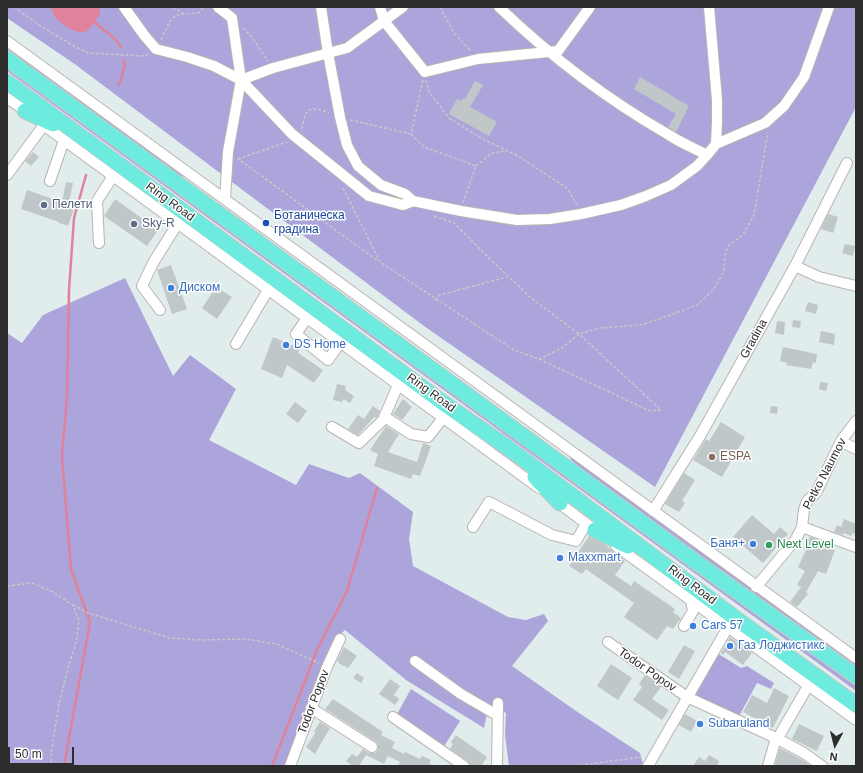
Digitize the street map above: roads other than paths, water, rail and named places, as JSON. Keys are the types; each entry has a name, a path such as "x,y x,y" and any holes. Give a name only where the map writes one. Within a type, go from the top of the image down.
{"highway":[{"name":"Ring Road","path":"7,59 696,562 856,676"},
{"name":"Ring Road","path":"7,82 71,137 506,447 735,618 856,705"},
{"path":"25,111 71,137"},
{"path":"506,447 560,503"},
{"path":"591,527 663,563"}],"street":[{"path":"124,7 156,49 214,66 241,80 297,139 369,196 403,205 413,201"},
{"path":"218,7 232,18 241,80 228,152 224,199"},
{"path":"321,7 328,54 346,146 358,166 382,186 405,194 413,201 460,211 517,220 550,219 581,214 622,205 646,196 671,185 697,166 716,144 765,123 784,106 804,77 829,7"},
{"path":"380,7 384,21 424,72 478,59 558,51 590,7"},
{"path":"241,80 273,68 347,48 403,7"},
{"path":"499,7 550,53 599,90 669,136 707,155"},
{"path":"709,7 717,100 716,144"},
{"path":"7,41 756,587 856,658"},
{"name":"Ring Road","path":"7,98 44,125 71,137 91,160 560,503 691,601 856,720"},
{"path":"7,175 44,125"},
{"path":"50,181 71,137"},
{"name":"Gradina","path":"653,511 700,436 795,266 847,162"},
{"path":"99,243 97,201 113,176"},
{"path":"160,310 142,286 153,263 178,223"},
{"path":"795,266 819,277 856,286"},
{"path":"236,344 268,290"},
{"path":"307,318 296,334 328,360 340,343"},
{"path":"332,427 359,443 383,420 398,385"},
{"path":"385,417 411,434 428,437 443,418"},
{"name":"Petko Naumov","path":"756,587 796,538 802,526 807,501 816,493 840,441 856,421"},
{"path":"840,441 856,449"},
{"path":"473,527 488,502 552,535 576,541 591,527"},
{"path":"802,526 856,548"},
{"path":"684,626 693,611 691,601"},
{"path":"648,766 728,627"},
{"name":"Todor Popov","path":"290,766 327,667 340,639"},
{"name":"Todor Popov","path":"608,642 687,697 776,738 822,766"},
{"path":"415,661 461,694 497,715"},
{"path":"768,766 776,738 780,736 808,686"},
{"path":"497,766 498,703"},
{"path":"311,708 372,747"},
{"path":"393,717 464,766"}],"waterway":[{"path":"93,21 115,39 121,47"},
{"path":"119,85 125,65 124,60"},
{"path":"64,766 90,622 71,569 62,456 67,397 69,290 74,218 86,175"},
{"path":"272,766 317,650 347,591 377,488"}],"place":[{"name":"Пелети","path":"44,205"},
{"name":"Ботаническа градина","path":"266,223"},
{"name":"Sky-R","path":"134,224"},
{"name":"Диском","path":"171,288"},
{"name":"DS Home","path":"286,345"},
{"name":"ESPA","path":"712,457"},
{"name":"Баня+","path":"753,544"},
{"name":"Next Level","path":"769,545"},
{"name":"Maxxmart","path":"560,558"},
{"name":"Cars 57","path":"693,626"},
{"name":"Газ Лоджистикс","path":"730,646"},
{"name":"Subaruland","path":"700,724"}]}
